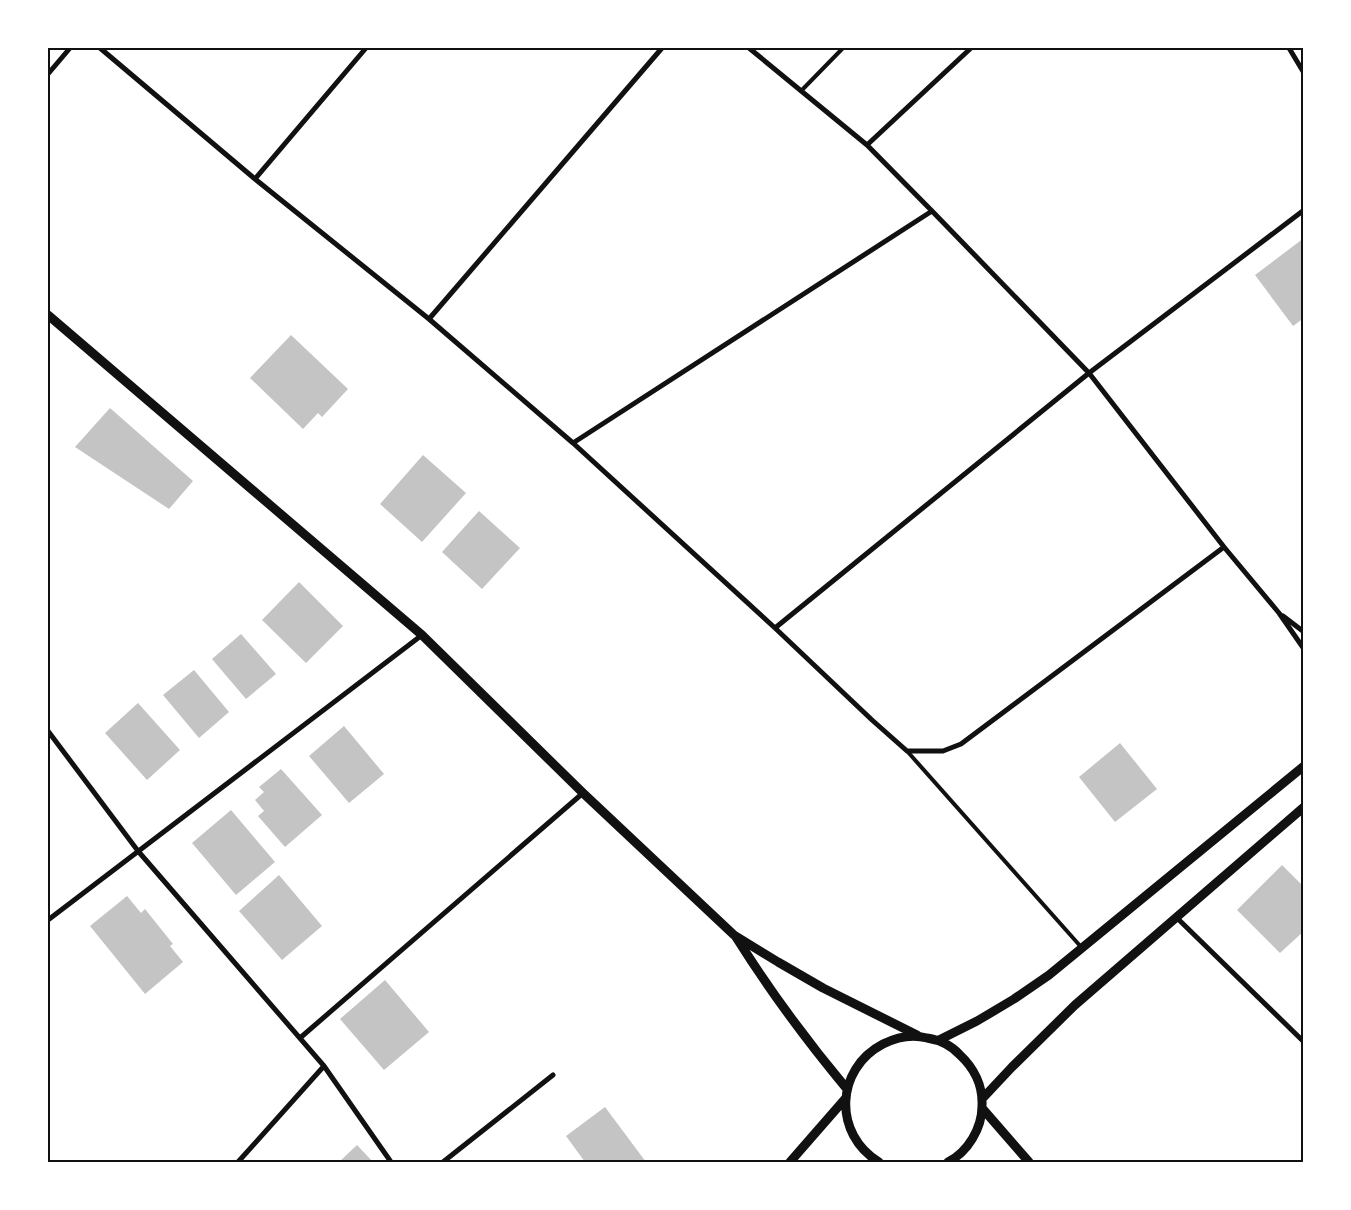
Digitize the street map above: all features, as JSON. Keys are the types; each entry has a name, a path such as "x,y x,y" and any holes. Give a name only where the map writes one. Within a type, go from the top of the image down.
{"street":[{"path":"48,74 70,48"},
{"path":"100,48 255,179 429,319 573,443 776,628 907,751 943,751 961,744 1224,546"},
{"path":"255,179 366,48"},
{"path":"429,319 662,48"},
{"path":"749,48 867,146 1089,373 1224,546 1279,613 1304,649"},
{"path":"867,146 971,48"},
{"path":"1289,48 1304,73"},
{"path":"776,628 1089,373 1304,210"},
{"path":"573,443 932,211"},
{"path":"48,315 422,635 583,793 734,935 823,988 917,1035 939,1040 956,1050 969,1063 978,1080 982,1104 978,1129 967,1147 948,1162"},
{"path":"1279,613 1304,632"},
{"path":"48,920 422,635"},
{"path":"48,731 138,851 324,1066 391,1162"},
{"path":"939,1040 977,1021 1049,975 1304,766"},
{"path":"300,1038 583,793"},
{"path":"982,1104 1043,1035 1304,807"},
{"path":"1176,918 1304,1042"},
{"path":"734,935 787,1014 847,1089"},
{"path":"878,1162 868,1156 855,1140 847,1120 845,1099 847,1089 856,1067 872,1050 893,1039 917,1035"},
{"path":"238,1162 324,1066"},
{"path":"444,1162 554,1075"},
{"path":"790,1162 845,1099"},
{"path":"982,1104 1029,1162"}],"lane":[{"path":"802,91 843,48"},
{"path":"907,751 1082,948"}],"building":[{"path":"1304,238 1304,318 1293,326 1255,275"},
{"path":"291,335 348,389 322,417 318,413 303,429 250,378"},
{"path":"110,408 193,481 169,509 75,447"},
{"path":"423,455 466,493 422,542 380,504"},
{"path":"479,511 520,548 482,589 442,552"},
{"path":"299,582 343,626 306,663 262,620"},
{"path":"241,634 276,674 246,699 212,659"},
{"path":"194,670 229,712 199,738 163,695"},
{"path":"138,703 180,750 147,780 105,733"},
{"path":"344,726 384,774 349,803 309,756"},
{"path":"1120,743 1157,789 1115,822 1079,777"},
{"path":"281,769 322,815 285,847 258,816 264,811 255,800 264,792 259,787"},
{"path":"231,810 275,862 236,895 192,843"},
{"path":"1282,865 1302,885 1304,883 1304,931 1280,953 1237,910"},
{"path":"279,875 322,926 282,960 239,911"},
{"path":"127,896 141,913 145,909 173,944 170,946 183,962 145,994 90,926"},
{"path":"385,980 429,1032 384,1070 340,1019"},
{"path":"605,1107 646,1162 585,1162 566,1136"},
{"path":"357,1145 373,1162 339,1162"}]}
